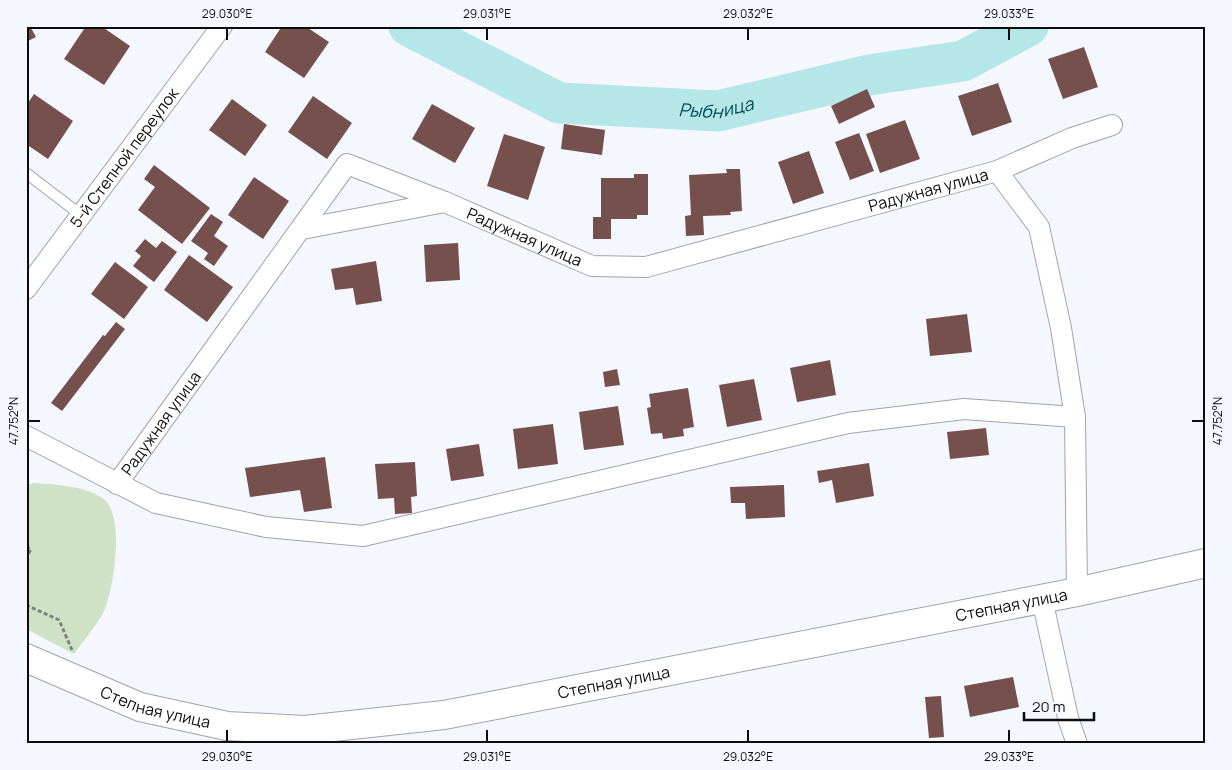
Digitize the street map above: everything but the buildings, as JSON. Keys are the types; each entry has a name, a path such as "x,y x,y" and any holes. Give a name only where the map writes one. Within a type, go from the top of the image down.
{"main road":[{"name":"Степная улица","path":"26,658 140,707 227,726 305,730 444,715 1077,592 1206,563"}],"street":[{"name":"5-й Степной переулок","path":"26,289 222,26"},
{"name":"Радужная улица","path":"117,484 347,164 445,202 592,266 646,267 997,171 1072,138 1112,125"},
{"path":"997,171 1039,228 1061,328 1075,417 1077,592"},
{"path":"302,229 445,202"},
{"name":"Радужная улица","path":"26,436 156,503 266,527 363,536 848,423 964,409 1075,417"},
{"path":"1042,598 1068,718 1077,744"}],"lane":[{"path":"26,173 81,215"}],"path":[{"path":"26,549 31,549 26,558"},
{"path":"26,605 59,620 74,654 81,683"}],"green space":[{"path":"34,483 68,486 93,493 101,497 109,505 113,517 116,532 116,548 115,566 109,596 100,618 74,654 26,629 26,485"}],"waterway":[{"name":"Рыбница","path":"409,26 559,103 718,111 869,75 963,61 1028,26"}]}
